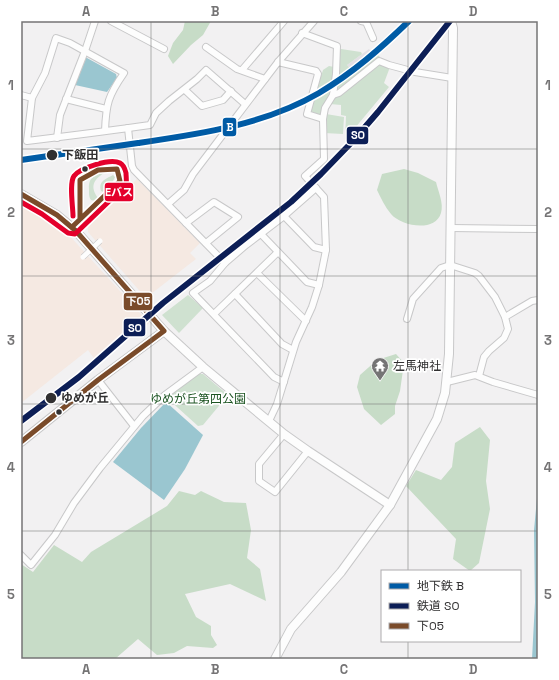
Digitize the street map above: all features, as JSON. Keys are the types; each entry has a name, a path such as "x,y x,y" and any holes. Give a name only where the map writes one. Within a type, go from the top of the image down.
{"street":[{"path":"57,138 60,115 95,21"},
{"path":"113,21 164,49"},
{"path":"242,70 284,21"},
{"path":"168,204 188,185 193,174 245,104 302,33 314,21"},
{"path":"361,21 366,22 373,38"},
{"path":"275,659 291,629 342,572 390,505 437,419 443,402 447,382 450,265 452,78 451,21"},
{"path":"269,422 277,404 296,342 312,308 319,285 326,250 324,196 305,176 324,159 323,119 325,108 333,95 336,74 337,46 302,33"},
{"path":"105,131 106,109 110,96 124,73 70,43 56,38 45,73 32,98 27,141 57,138 150,125 156,113 168,101 185,90 206,70 245,104"},
{"path":"206,47 237,69 265,79"},
{"path":"333,95 339,93 379,60 389,65 415,72 452,78"},
{"path":"278,62 316,71 318,74 307,114 323,119"},
{"path":"185,90 202,106 223,100 231,91"},
{"path":"21,95 32,98"},
{"path":"66,99 106,109"},
{"path":"128,128 132,166 134,170 225,263"},
{"path":"284,382 274,377 193,293 210,281 225,263 284,216 316,188"},
{"path":"21,194 58,216 76,231 164,331 203,367 284,434 390,505"},
{"path":"186,223 214,202 238,217 206,243"},
{"path":"284,216 314,247 326,250"},
{"path":"450,228 538,229"},
{"path":"260,234 307,282 319,285"},
{"path":"83,257 100,241"},
{"path":"214,314 278,252"},
{"path":"407,319 414,299 441,268 450,265 475,273 479,276 495,297 505,317 508,329 504,338 484,357 479,376"},
{"path":"257,272 306,321"},
{"path":"235,294 282,344 293,350"},
{"path":"505,317 532,301 538,300"},
{"path":"21,442 98,380 164,331"},
{"path":"21,556 31,565 55,535 74,503 134,426 165,395 203,367"},
{"path":"447,382 475,374 493,382 538,395"},
{"path":"98,380 134,426"},
{"path":"284,434 259,464 259,481 275,492 308,451"}],"shaded area":[{"path":"369,49 375,57 354,73 347,65"},
{"path":"137,179 200,243 190,253 196,259 147,297 145,297 88,232 88,227"},
{"path":"21,204 53,221 68,234 149,323 98,364 88,350 21,403"}],"green space":[{"path":"185,21 211,21 203,35 173,64 168,56 173,43 183,30"},
{"path":"341,49 361,52 362,54 347,65 354,73 377,54 380,57 357,77 340,89 336,88 339,51"},
{"path":"379,63 390,67 384,83 389,87 345,140 346,116 341,115 341,105 330,104 334,98 342,94"},
{"path":"329,66 334,67 330,97 322,115 320,116 310,112 323,70"},
{"path":"326,114 344,117 343,134 324,133"},
{"path":"404,169 418,173 436,182 442,209 438,219 432,223 418,226 402,222 391,214 377,190 382,174"},
{"path":"104,173 97,178 93,187 98,198 95,201 91,200 89,197 90,181 93,177"},
{"path":"113,175 115,177 111,185 104,192 101,191 101,185 105,179"},
{"path":"188,295 203,308 179,333 162,315"},
{"path":"396,354 404,363 400,391 395,406 395,414 381,425 364,409 357,387 360,375 377,360"},
{"name":"ゆめが丘第四公園","path":"197,374 203,374 228,395 203,425 198,426 167,398"},
{"path":"480,427 490,440 486,481 490,509 479,563 471,570 469,570 453,559 456,539 406,486 416,470 441,480 452,467 455,443"},
{"path":"179,491 195,495 201,491 224,502 246,503 251,530 247,558 260,569 266,601 230,584 185,594 196,617 211,626 211,635 217,645 213,648 187,646 174,653 157,655 138,639 115,659 21,659 21,564 33,572 54,545 82,562 91,552 167,506"}],"water":[{"path":"86,58 116,74 117,78 107,92 75,85"},
{"path":"166,402 203,435 185,469 164,500 113,462 141,428"},
{"path":"538,488 538,659 532,659 535,602 534,530"}],"metro line":[{"name":"B","path":"21,160 161,140 208,132 254,121 298,104 344,77 377,51 409,21"}],"rail line":[{"name":"SO","path":"21,421 79,377 163,303 291,202 352,142 378,112 450,21"}],"transit line":[{"name":"Eバス","path":"21,202 42,214 68,233 75,234 126,185 125,169 120,163 103,163 82,170 74,176 71,189 73,216"},
{"name":"下05","path":"72,227 120,181 117,169 98,170 80,180 80,219"},
{"name":"下05","path":"21,194 57,215 76,231 164,331 98,380 21,442"}],"place":[{"name":"下飯田","path":"52,155"},
{"name":"左馬神社","path":"380,381"},
{"name":"ゆめが丘","path":"51,398"}]}
